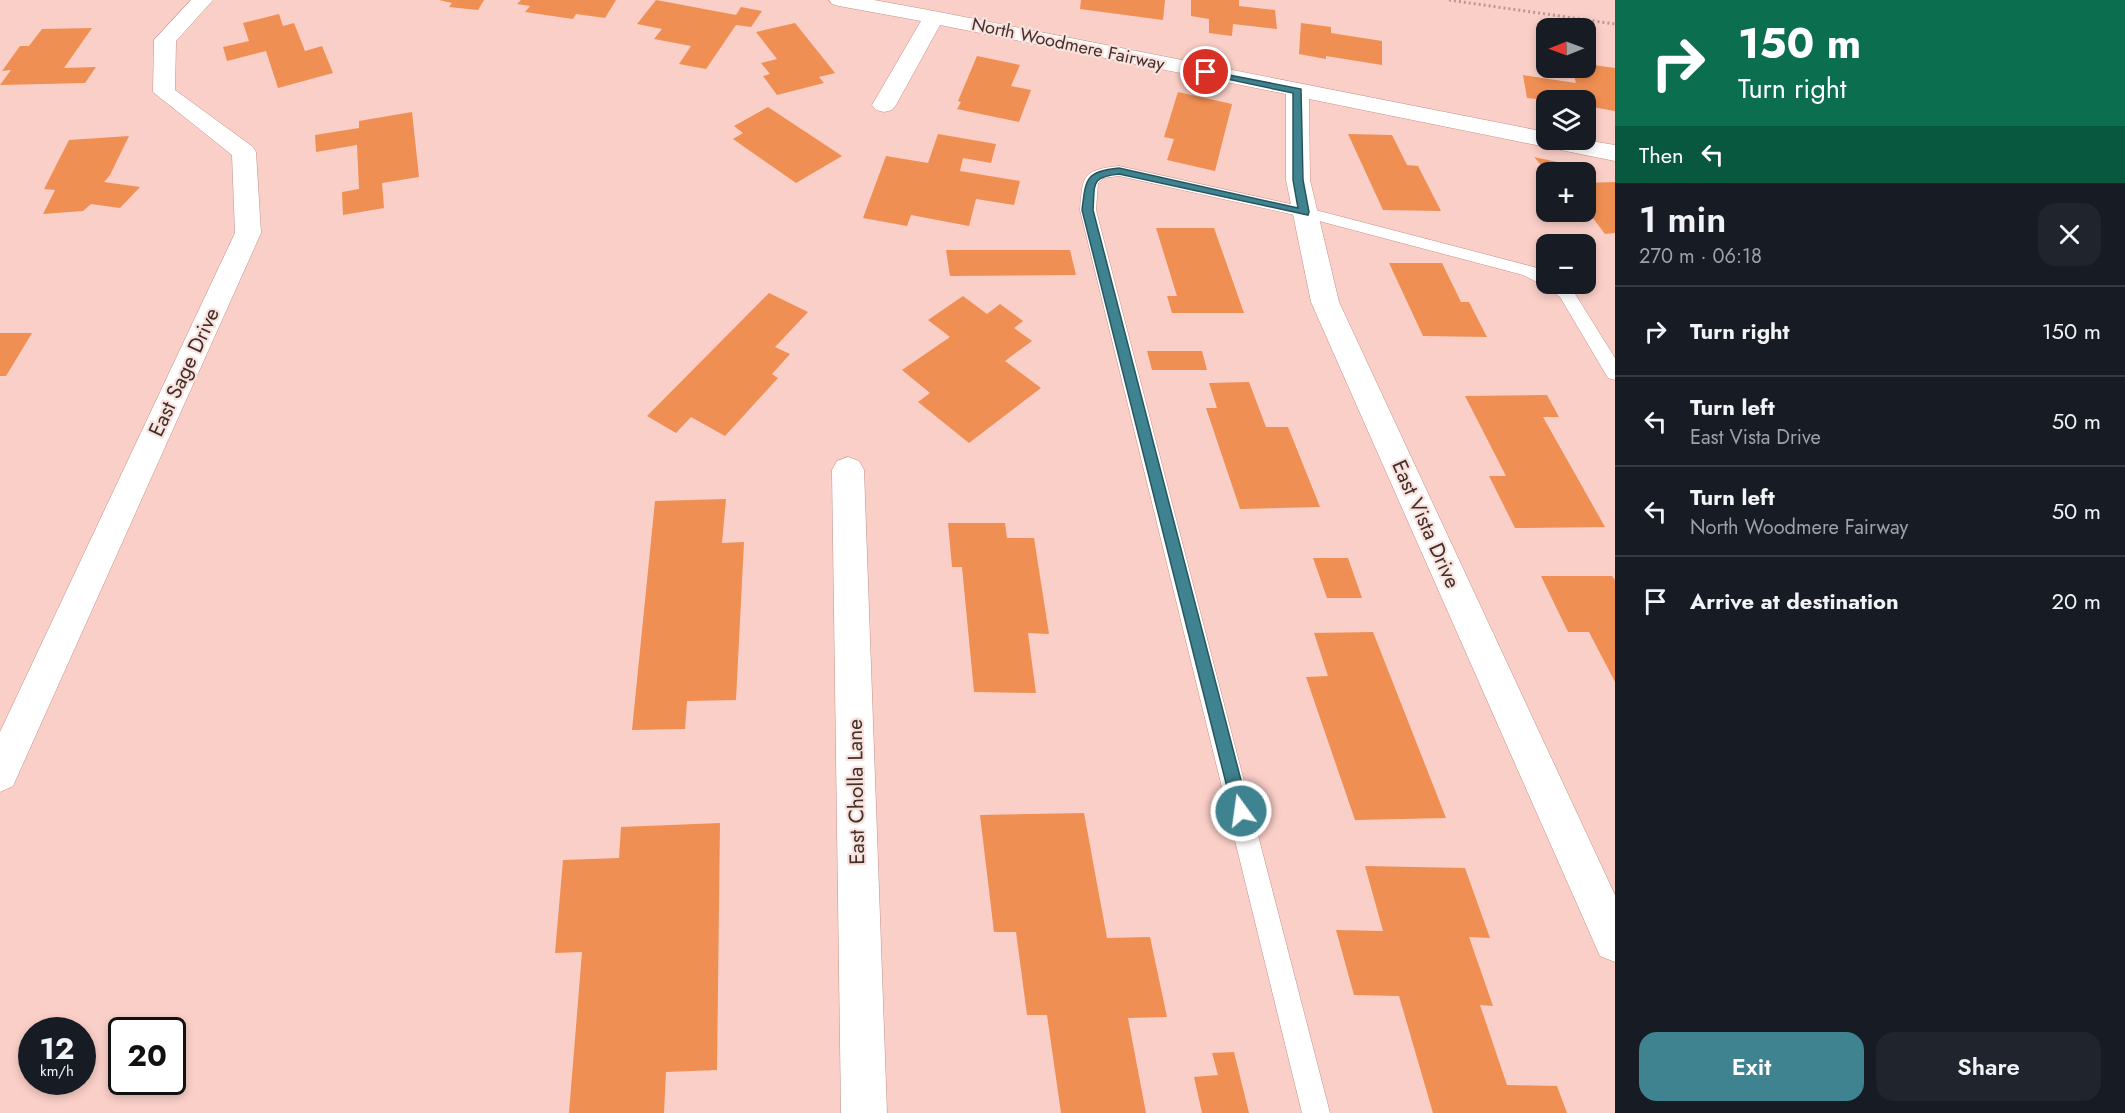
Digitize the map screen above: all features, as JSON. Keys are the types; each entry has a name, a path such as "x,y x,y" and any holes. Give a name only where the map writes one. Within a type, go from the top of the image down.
{"street":[{"name":"East Sage Drive","path":"0,773 248,233 244,152 164,92 165,40 203,0"},
{"name":"North Woodmere Fairway","path":"839,0 1615,153"},
{"path":"884,105 934,17"},
{"name":"East Vista Drive","path":"1297,91 1298,180 1325,302 1615,941"},
{"name":"East Cholla Lane","path":"848,470 864,1113"}],"lane":[{"path":"1316,1113 1088,210 1090,182 1099,173 1119,171 1304,212 1528,270 1536,274"},
{"path":"1567,294 1615,373"}],"path":[{"path":"1449,0 1615,24"}],"building":[{"path":"439,0 484,0 478,10 449,7 452,3"},
{"path":"521,0 616,0 605,18 576,14 573,19 525,12 530,6 517,4"},
{"path":"656,0 736,15 741,7 762,11 751,27 736,25 706,69 679,64 691,46 654,39 662,29 637,24"},
{"path":"1081,0 1165,0 1163,20 1080,9"},
{"path":"1191,0 1239,0 1239,6 1275,10 1277,29 1233,24 1232,36 1209,33 1209,19 1191,16"},
{"path":"279,14 283,26 294,23 305,51 322,46 333,73 278,88 266,51 227,61 223,47 249,41 243,23"},
{"path":"795,23 835,73 819,77 824,83 777,95 763,76 770,74 761,63 777,59 756,32"},
{"path":"1301,23 1331,27 1331,33 1382,41 1382,65 1299,54"},
{"path":"92,28 64,68 96,67 85,83 0,85 11,70 2,71 20,46 29,46 42,29"},
{"path":"977,56 1020,65 1011,86 1031,90 1019,122 957,109 961,102 958,101"},
{"path":"1596,65 1615,68 1615,111 1596,108 1596,90 1536,90 1536,99 1527,98 1523,75 1536,78 1576,83 1575,78 1596,78"},
{"path":"1178,92 1232,104 1215,171 1167,160 1174,139 1164,137"},
{"path":"768,107 842,156 796,183 733,139 743,133 734,126"},
{"path":"412,112 419,177 382,183 384,208 343,215 342,192 359,189 357,145 316,152 315,135 359,128 359,121"},
{"path":"938,134 996,144 991,163 963,158 960,171 1020,181 1014,205 976,199 969,226 911,215 907,226 863,218 886,156 928,163"},
{"path":"1348,134 1392,135 1407,165 1418,166 1441,211 1383,210"},
{"path":"129,136 110,175 104,182 140,187 120,208 91,204 83,211 43,214 55,190 44,189 69,140"},
{"path":"1534,157 1558,162 1538,162"},
{"path":"1615,182 1615,233 1605,234 1596,222 1596,183"},
{"path":"1156,228 1214,228 1244,313 1172,313 1167,296 1177,296"},
{"path":"946,250 1070,250 1076,275 950,276"},
{"path":"1389,263 1442,263 1461,302 1469,302 1487,337 1423,336"},
{"path":"769,293 808,312 775,347 790,354 772,374 778,378 725,436 691,417 676,433 647,416"},
{"path":"963,296 987,314 1000,304 1023,321 1014,328 1032,341 1005,361 1041,388 969,443 918,402 930,393 902,370 950,337 928,320"},
{"path":"0,333 32,333 6,376 0,376"},
{"path":"1147,351 1202,351 1207,370 1152,370"},
{"path":"1249,382 1266,427 1288,427 1320,507 1240,509 1206,408 1217,408 1209,383"},
{"path":"1547,395 1559,417 1543,417 1605,527 1515,528 1489,476 1506,476 1465,396"},
{"path":"726,499 722,543 744,542 736,700 687,701 685,729 632,730 655,501"},
{"path":"948,523 1005,523 1007,538 1034,538 1049,634 1028,633 1036,693 974,692 962,567 952,567"},
{"path":"1313,558 1348,558 1362,598 1327,598"},
{"path":"1541,576 1612,576 1615,580 1615,682 1589,632 1568,632"},
{"path":"1373,632 1446,818 1355,820 1306,677 1328,676 1314,633"},
{"path":"1084,813 1107,938 1150,937 1167,1017 1128,1018 1146,1113 1061,1113 1047,1015 1027,1015 1016,932 994,932 980,815"},
{"path":"720,823 717,1070 666,1072 664,1113 569,1113 582,952 555,953 563,860 619,858 621,827"},
{"path":"1365,866 1465,868 1490,938 1469,937 1493,1006 1480,1005 1507,1085 1557,1086 1567,1113 1433,1113 1399,996 1354,995 1336,930 1383,931"},
{"path":"1234,1052 1249,1113 1202,1113 1194,1077 1218,1075 1212,1053"}],"route":[{"path":"1206,72 1297,91 1298,180 1304,212 1119,171 1099,173 1090,182 1088,210 1241,811"}]}
